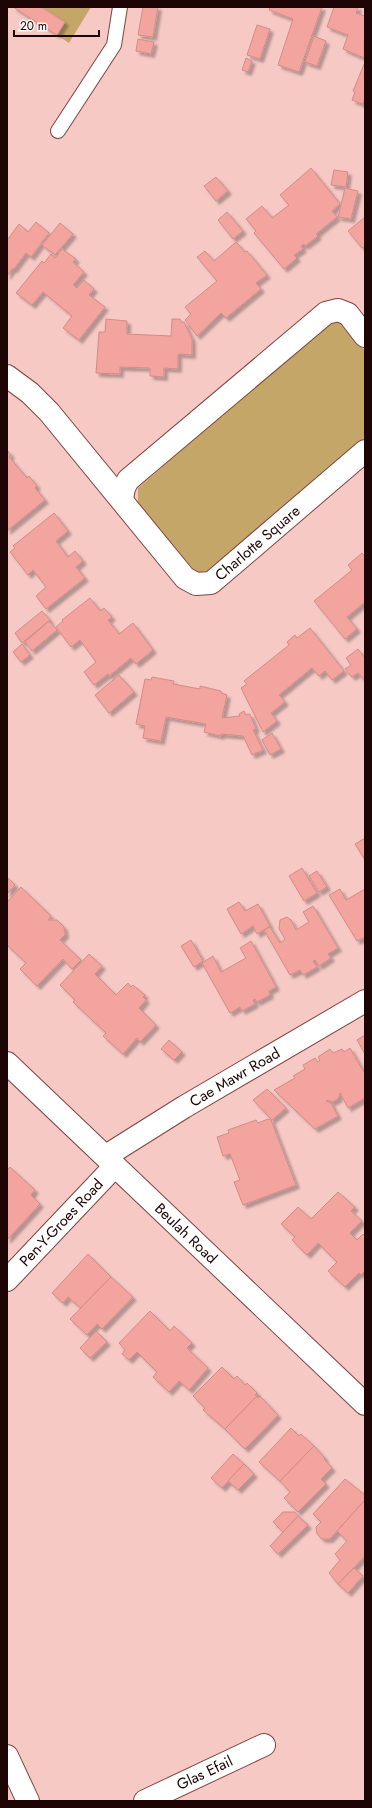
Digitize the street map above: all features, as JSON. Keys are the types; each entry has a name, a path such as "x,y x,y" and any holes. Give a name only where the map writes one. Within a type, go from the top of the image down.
{"street":[{"path":"122,499 124,488 128,480 326,313 338,310 348,314 365,336"},
{"name":"Charlotte Square","path":"7,376 30,393 49,412 122,499 185,578 196,584 211,583 365,451"},
{"name":"Cae Mawr Road","path":"110,1161 184,1106 365,1001"},
{"name":"Beulah Road","path":"7,1063 365,1404"},
{"name":"Pen-Y-Groes Road","path":"7,1280 110,1161"},
{"name":"Glas Efail","path":"145,1801 264,1745"},
{"path":"7,1756 28,1801"}],"lane":[{"path":"58,131 114,45 120,7"}],"shaded area":[{"path":"42,7 91,7 69,43 57,35 65,22"},
{"path":"328,323 343,323 365,351 365,439 209,573 200,575 192,571 138,504 138,488"}],"building":[{"path":"13,7 41,7 65,22 57,35"},
{"path":"143,7 158,7 153,37 138,35"},
{"path":"270,7 322,7 299,72 278,65 293,19 269,10"},
{"path":"334,7 358,7 356,13 365,16 364,58 343,49 348,35 327,27"},
{"path":"257,25 270,29 260,59 247,55"},
{"path":"314,36 326,41 317,66 305,62"},
{"path":"138,39 154,42 151,54 136,51"},
{"path":"246,58 252,61 248,72 242,70"},
{"path":"365,62 365,98 363,104 352,100 355,92 353,91"},
{"path":"311,168 340,204 332,211 337,217 316,234 318,236 305,246 304,244 301,246 303,249 294,255 297,258 284,269 254,233 256,231 246,219 262,206 272,218 289,205 280,195"},
{"path":"334,170 348,172 346,187 331,185"},
{"path":"216,177 228,191 216,201 204,186"},
{"path":"345,188 358,191 351,219 338,217"},
{"path":"227,212 243,231 233,239 218,220"},
{"path":"365,217 365,246 362,248 348,231"},
{"path":"36,222 49,233 31,257 26,253 7,276 7,238 8,239 19,224 28,232"},
{"path":"60,223 73,234 55,255 42,245"},
{"path":"236,242 245,252 247,251 267,275 256,283 261,289 226,318 221,313 197,336 185,320 191,314 185,307 217,281 197,257 205,251 214,261"},
{"path":"62,249 76,259 73,262 84,272 73,285 77,288 84,280 94,289 89,295 105,307 79,340 63,328 72,316 43,292 32,305 16,293 42,261 44,263 51,254 55,258"},
{"path":"106,319 127,321 127,334 171,336 172,319 180,319 182,323 184,322 192,339 192,355 178,354 178,369 164,368 164,377 150,376 150,368 120,367 120,374 96,373 99,332 105,332"},
{"path":"7,450 11,455 9,457 27,478 29,476 37,486 35,488 45,500 7,531"},
{"path":"54,513 68,531 56,541 68,557 75,551 83,561 76,567 85,578 46,609 36,596 46,587 33,570 28,575 10,552 15,548 13,546"},
{"path":"362,553 365,556 365,602 347,617 357,629 345,639 314,601 352,570 348,565"},
{"path":"90,598 100,611 104,608 112,617 108,620 119,634 133,623 153,650 136,664 131,658 109,676 108,674 94,685 84,672 96,662 80,640 71,647 56,627 63,621 62,620"},
{"path":"42,611 50,620 22,643 15,633"},
{"path":"49,621 57,630 32,651 25,642"},
{"path":"310,628 344,671 332,680 325,671 319,676 312,668 279,695 285,702 271,713 277,721 263,732 241,688 247,684 244,681 289,645 287,642 295,635 297,638"},
{"path":"22,644 30,655 21,662 13,652"},
{"path":"358,649 365,658 365,681 358,673 352,677 345,669 351,665 346,658"},
{"path":"119,675 134,692 109,713 95,695"},
{"path":"152,677 174,681 173,684 200,689 200,686 221,691 221,693 227,695 222,718 240,716 239,714 244,711 246,715 250,714 256,729 253,730 263,750 252,755 243,736 221,734 221,736 204,732 206,724 166,717 161,741 143,738 145,726 136,724 145,679 151,680"},
{"path":"272,733 281,749 270,755 262,740"},
{"path":"365,838 365,860 355,844"},
{"path":"302,868 317,893 304,901 289,876"},
{"path":"317,871 327,887 319,892 309,876"},
{"path":"7,877 15,885 7,894"},
{"path":"21,887 51,916 48,920 57,920 64,927 65,935 60,940 81,960 72,969 63,959 37,986 20,969 26,963 7,945 7,902"},
{"path":"340,889 346,900 365,889 365,937 357,941 329,895"},
{"path":"239,902 245,911 258,904 270,926 257,934 253,926 241,934 227,909"},
{"path":"313,906 338,948 328,954 331,958 319,966 315,960 313,961 317,967 303,975 300,970 290,975 264,930 270,927 280,943 285,939 279,929 280,920 287,917 291,920 296,930 309,922 303,912"},
{"path":"191,940 203,961 194,967 181,946"},
{"path":"251,941 276,987 269,991 270,995 257,1002 255,999 253,1000 255,1004 242,1011 240,1007 230,1013 202,963 213,956 221,972 246,958 240,948"},
{"path":"89,954 102,966 95,974 116,995 128,983 131,987 133,985 145,995 143,997 146,1000 139,1008 156,1025 140,1042 137,1038 123,1054 103,1036 106,1033 73,1002 75,1000 60,985"},
{"path":"365,1035 365,1054 357,1040"},
{"path":"169,1040 182,1052 174,1060 161,1049"},
{"path":"350,1048 365,1074 365,1098 348,1108 340,1093 338,1099 332,1102 328,1100 326,1101 331,1103 338,1116 315,1129 274,1090 295,1078 293,1076 305,1069 303,1065 315,1058 318,1062 320,1060 318,1057 330,1049 333,1053 342,1049 344,1052"},
{"path":"267,1089 286,1108 272,1120 253,1100"},
{"path":"268,1119 271,1120 296,1185 243,1205 234,1182 240,1180 230,1154 223,1156 217,1137 229,1133 228,1130 256,1120 258,1123"},
{"path":"10,1167 35,1190 31,1195 40,1204 7,1240 7,1170"},
{"path":"338,1192 355,1207 351,1211 362,1221 350,1233 357,1240 363,1234 365,1236 365,1271 361,1275 359,1273 345,1287 328,1271 337,1262 318,1243 307,1255 292,1240 295,1237 281,1224 298,1207 311,1219"},
{"path":"88,1254 111,1277 81,1308 68,1297 63,1303 52,1293"},
{"path":"111,1277 133,1297 102,1329 97,1324 87,1335 70,1319"},
{"path":"150,1311 170,1331 174,1326 192,1343 187,1348 208,1368 189,1390 179,1381 169,1392 153,1377 157,1372 137,1352 129,1360 122,1354 125,1350 119,1343"},
{"path":"96,1331 107,1342 90,1358 80,1348"},
{"path":"222,1367 234,1379 237,1376 245,1385 247,1383 257,1393 255,1395 257,1396 225,1429 203,1410 205,1408 193,1396"},
{"path":"257,1396 258,1398 260,1396 278,1415 245,1449 225,1429"},
{"path":"291,1428 299,1436 301,1434 314,1446 280,1481 259,1462"},
{"path":"314,1446 332,1468 321,1479 326,1484 298,1512 284,1498 290,1492 280,1481"},
{"path":"233,1454 244,1464 222,1488 211,1478"},
{"path":"244,1464 254,1474 238,1490 228,1481"},
{"path":"345,1479 365,1495 365,1500 330,1539 322,1539 317,1534 316,1527 321,1522 313,1514"},
{"path":"365,1500 365,1556 338,1584 329,1573 340,1560 335,1554 347,1541 337,1531"},
{"path":"283,1512 295,1512 298,1516 283,1532 273,1522"},
{"path":"298,1516 308,1525 278,1554 270,1546"},
{"path":"354,1568 363,1576 348,1593 338,1584"}]}
